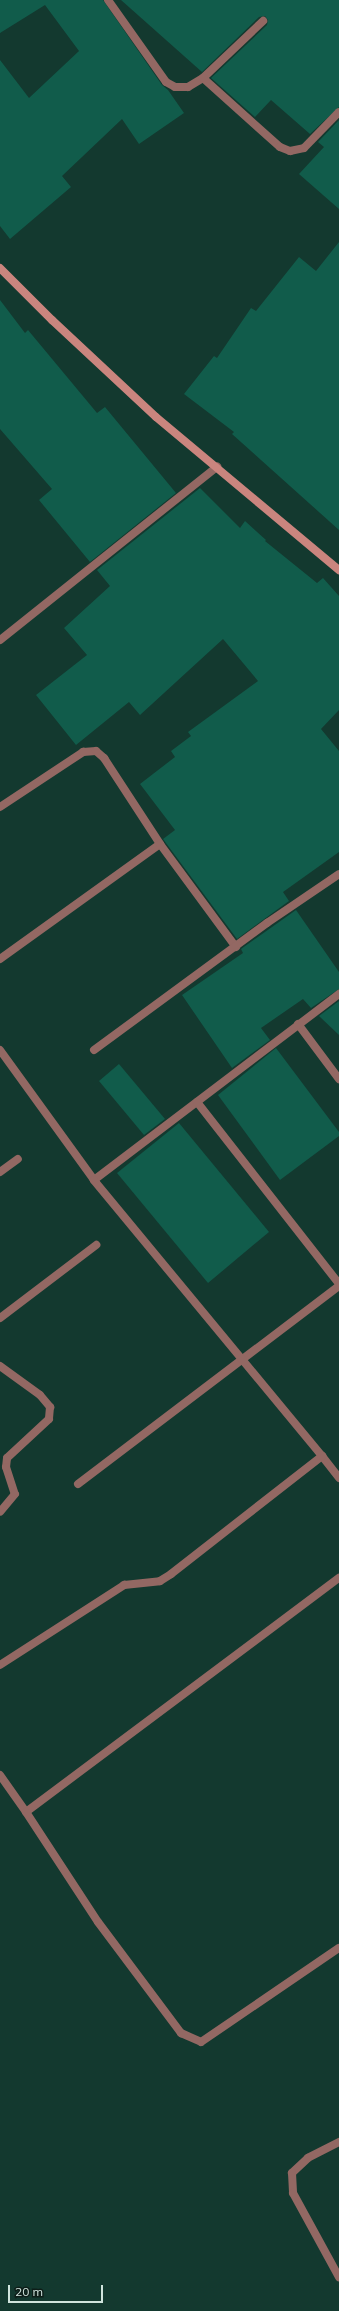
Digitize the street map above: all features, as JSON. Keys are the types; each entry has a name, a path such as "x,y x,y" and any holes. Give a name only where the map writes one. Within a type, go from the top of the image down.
{"street":[{"path":"108,0 166,82 175,87 188,87 203,78 263,21"},
{"path":"203,78 280,147 290,151 304,148 339,112"},
{"path":"0,268 52,320 156,417 339,570"},
{"path":"0,640 217,467"},
{"path":"0,807 83,752 96,751 104,758 160,844 236,947"},
{"path":"0,959 160,844"},
{"path":"94,1050 339,874"},
{"path":"94,1180 339,994"},
{"path":"298,1024 339,1079"},
{"path":"0,1050 94,1180 242,1362 339,1478"},
{"path":"78,1484 242,1362 339,1285 197,1102"},
{"path":"0,1172 18,1158"},
{"path":"0,1318 96,1245"},
{"path":"0,1366 40,1395 50,1407 48,1419 7,1458 6,1467 15,1494 0,1512"},
{"path":"0,1666 124,1586 160,1580 171,1574 322,1456"},
{"path":"26,1812 339,1578"},
{"path":"0,1775 98,1922 181,2033 201,2042 339,1948"},
{"path":"339,2142 308,2158 292,2173 293,2193 339,2277"}],"building":[{"path":"0,0 103,0 162,85 168,90 184,113 139,144 122,119 62,176 71,187 10,239 0,226 0,60 29,98 79,51 45,5 0,33"},
{"path":"121,0 339,0 339,107 310,134 271,100 255,117 211,78 267,25 268,20 265,16 259,17 202,72"},
{"path":"339,120 339,209 299,174 324,147 318,142"},
{"path":"339,242 339,530 232,434 234,432 184,394 214,356 217,358 251,308 256,311 299,257 316,271"},
{"path":"0,300 25,333 28,330 97,413 105,407 176,493 90,562 39,500 52,489 0,429"},
{"path":"200,488 240,528 245,521 266,540 265,541 317,583 323,578 339,596 339,710 321,729 339,751 339,852 283,892 289,901 237,939 163,839 175,830 140,784 175,757 171,751 191,736 188,732 258,681 223,639 140,715 129,702 76,745 36,695 87,655 64,628 110,586 97,570"},
{"path":"296,910 339,972 339,989 311,1008 303,999 261,1028 270,1040 232,1068 182,995 243,953 241,949"},
{"path":"339,1001 339,1035 319,1016"},
{"path":"276,1048 339,1132 339,1136 280,1180 218,1095"},
{"path":"119,1064 165,1119 144,1135 99,1081"},
{"path":"179,1123 269,1232 208,1283 117,1173"}]}
